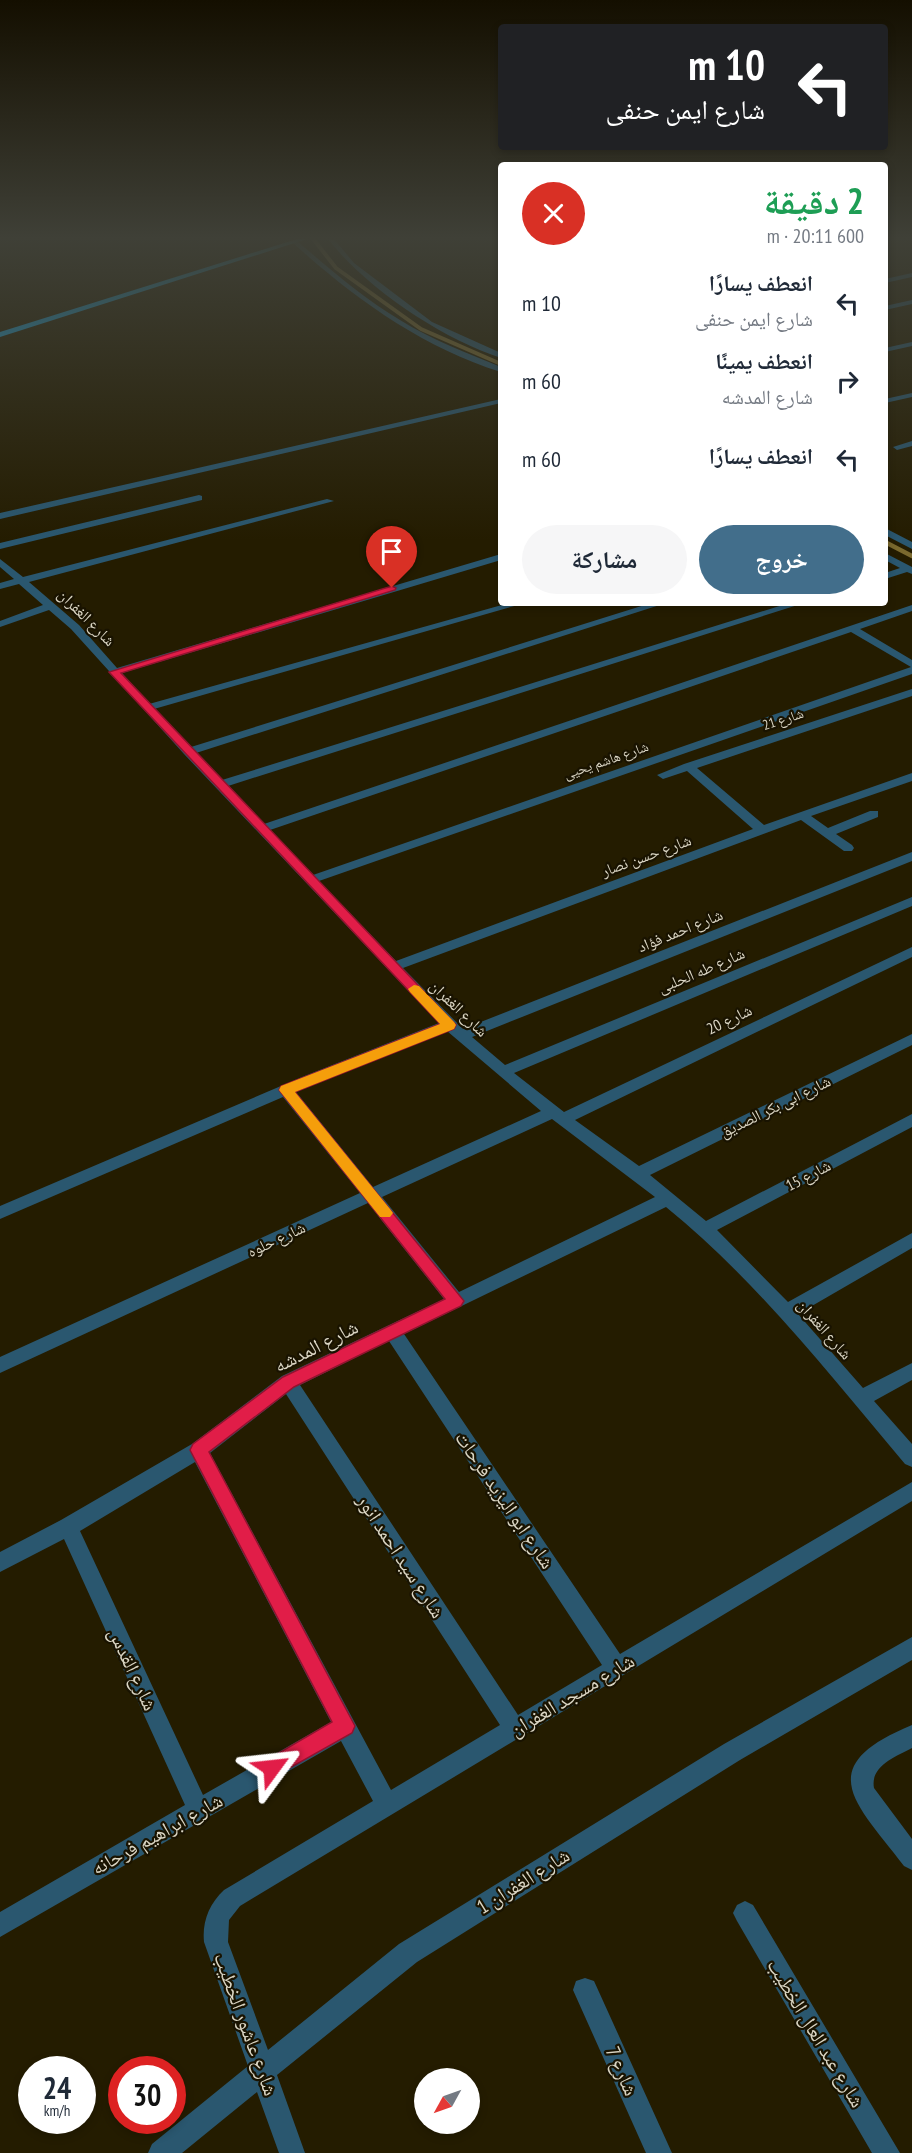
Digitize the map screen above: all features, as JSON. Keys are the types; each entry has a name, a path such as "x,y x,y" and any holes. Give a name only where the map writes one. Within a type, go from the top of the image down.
{"street":[{"path":"432,339 498,369"},
{"path":"465,339 498,355"},
{"path":"888,349 912,344"},
{"path":"888,400 912,394"},
{"path":"0,516 498,402"},
{"path":"897,447 912,443"},
{"path":"0,546 200,498"},
{"path":"0,586 330,501"},
{"path":"888,533 912,546"},
{"path":"114,672 498,558"},
{"path":"888,558 910,570"},
{"name":"شارع الغفران","path":"0,562 75,627 219,785 455,1030 557,1116 639,1174 705,1229 786,1312 912,1458"},
{"path":"888,575 910,570"},
{"path":"0,624 52,605"},
{"path":"147,708 509,606"},
{"path":"188,752 652,606"},
{"path":"219,785 789,606"},
{"path":"261,829 912,608"},
{"path":"850,628 912,664"},
{"name":"شارع هاشم يحيى","path":"310,880 912,670"},
{"name":"شارع 21","path":"663,775 912,692"},
{"path":"688,766 762,830"},
{"name":"شارع حسن نصار","path":"393,968 802,815 912,777"},
{"path":"827,833 874,814"},
{"path":"802,815 848,848"},
{"name":"شارع احمد فؤاد","path":"0,1214 286,1090 455,1030 912,856"},
{"name":"شارع طه الحلبى","path":"503,1072 912,901"},
{"name":"شارع 20","path":"557,1116 912,951"},
{"name":"شارع ابى بكر الصديق","path":"639,1174 912,1039"},
{"path":"286,1090 456,1301"},
{"name":"شارع حلوه","path":"0,1365 371,1196 557,1116"},
{"name":"شارع 15","path":"705,1229 912,1120"},
{"name":"شارع المدشه","path":"0,1562 68,1527 199,1450 288,1382 669,1198"},
{"path":"786,1312 912,1240"},
{"name":"شارع ابو اليزيد فرحات","path":"393,1332 617,1668"},
{"path":"861,1399 912,1371"},
{"name":"شارع سيد احمد انور","path":"288,1382 514,1729"},
{"path":"199,1450 387,1805"},
{"name":"شارع مسجد الغفران","path":"232,1898 912,1491"},
{"name":"شارع القدس","path":"68,1527 199,1811"},
{"name":"شارع الغفران 1","path":"161,2153 408,1953 722,1758 912,1648"},
{"name":"شارع ابراهيم فرحانه","path":"0,1925 92,1869 199,1811 345,1726"},
{"path":"912,1737 871,1760 865,1766 860,1783 863,1793 912,1858"},
{"name":"شارع عاشور الخطيب","path":"232,1898 223,1906 217,1917 214,1930 216,1942 292,2153"},
{"name":"شارع عبد العال الخطيب","path":"745,1913 887,2153"},
{"name":"شارع 7","path":"585,1990 659,2153"}],"waterway":[{"path":"445,339 498,363"},
{"path":"888,544 912,556"}],"slow traffic":[{"path":"385,1213 286,1090 449,1025 414,989"}],"route":[{"path":"272,1768 345,1726 199,1450 288,1382 456,1301 286,1090 449,1025 114,672 392,588"}]}
